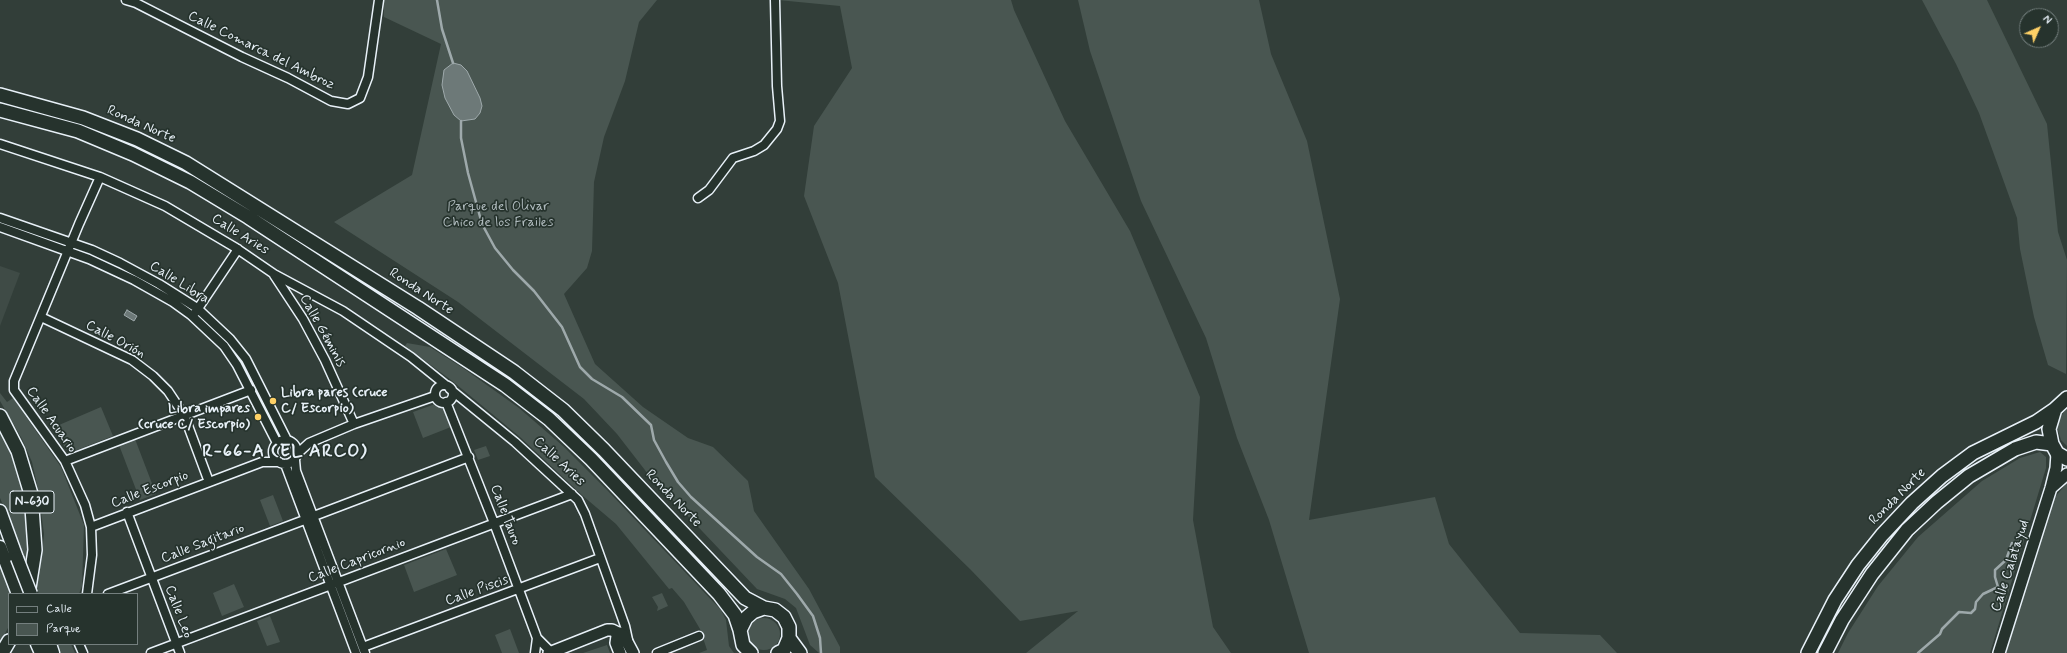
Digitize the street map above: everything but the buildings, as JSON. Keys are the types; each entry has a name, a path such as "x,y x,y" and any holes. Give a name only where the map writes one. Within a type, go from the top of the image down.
{"highway":[{"name":"Ronda Norte","path":"0,95 83,118 137,139 186,163 418,308 507,368 563,410 604,450 745,598 764,608 775,610 784,617 789,627 789,638 800,653"},
{"name":"Ronda Norte","path":"0,110 78,132 133,154 190,182 248,217 505,385 549,419 591,459 719,594 735,615 746,650"},
{"name":"Ronda Norte","path":"1808,653 1835,600 1858,565 1882,535 1912,503 1942,476 1973,453 2036,422 2055,409 2067,398"},
{"path":"2055,409 2049,429 2059,452"},
{"name":"N-630","path":"0,416 18,451 28,478 31,494 35,550 28,593"},
{"path":"1825,653 1842,620 1872,574 1907,530 1937,502 1969,476 2015,449 2036,442 2059,452"},
{"path":"740,630 746,618 753,612 764,608"},
{"path":"778,653 784,650 789,638"},
{"path":"2,653 8,643"}],"main road":[{"name":"Calle Calatayud","path":"1999,653 2051,488 2059,452"},
{"path":"2051,488 2067,474"},
{"path":"0,511 31,593"},
{"path":"0,547 18,593"},
{"path":"550,652 607,630 620,633 628,641"},
{"path":"620,633 617,636 616,643 620,653"},
{"name":"Calle Aries","path":"628,641 633,653"}],"street":[{"name":"Calle Comarca del Ambroz","path":"126,0 136,3 242,57 288,78 331,101 348,104 360,98 368,77 379,0"},
{"path":"698,198 709,190 733,158 754,151 764,145 777,129 780,121 777,86 775,0"},
{"name":"Calle Aries","path":"0,144 100,177 165,206 238,250 274,274 343,311 411,357 449,387 515,442 578,500 585,514 625,626 628,641"},
{"name":"Calle Acuario","path":"87,593 92,555 91,527 85,505 65,461 14,390 14,381 100,177"},
{"name":"Calle Libra","path":"0,218 72,243 120,263 158,284 198,309 230,339 246,359 296,457"},
{"name":"Calle Libra","path":"0,227 68,251 134,280 173,302 193,316 224,346 251,390 275,446 274,457 282,463"},
{"path":"193,316 238,250"},
{"name":"Calle Géminis","path":"274,274 303,319 325,360 354,424"},
{"name":"Calle Orión","path":"41,317 132,360 168,391 184,415 208,482"},
{"path":"442,385 449,387 452,396 446,402 438,400 435,396 437,388 442,385"},
{"path":"65,461 251,390"},
{"path":"310,517 282,463 296,457 309,443 354,424 435,396"},
{"name":"Calle Tauro","path":"446,402 469,456 537,638 550,652"},
{"path":"275,446 289,441 309,443"},
{"name":"Calle Escorpio","path":"262,462 275,446"},
{"name":"Calle Sagitario","path":"111,593 469,456"},
{"path":"296,457 296,471 310,517 335,584 364,650"},
{"name":"Calle Escorpio","path":"91,527 127,512 262,462 282,463"},
{"name":"Calle Capricornio","path":"151,653 572,494"},
{"name":"Calle Leo","path":"127,512 180,653"},
{"name":"Calle Piscis","path":"364,650 600,558"},
{"path":"335,584 354,652"},
{"path":"657,653 699,636"},
{"name":"Calle Tauro","path":"535,653 537,638"}],"shaded area":[{"path":"453,63 461,65 467,71 480,98 482,106 480,113 475,119 461,121 454,115 445,98 442,85 444,70"},
{"path":"0,266 20,273 0,326"},
{"path":"127,310 137,316 134,321 124,315"}],"green space":[{"name":"Parque del Olivar Chico de los Frailes","path":"384,0 657,0 639,22 625,81 604,137 594,182 592,251 587,268 564,294 595,364 643,407 688,438 713,447 748,481 754,511 809,589 840,647 840,653 819,653 810,645 796,608 785,599 757,589 648,474 617,434 584,399 458,302 334,222 412,175 441,44 384,17"},
{"path":"778,0 1011,0 1014,10 1065,121 1130,231 1200,397 1193,520 1213,627 1231,653 1026,653 1078,611 1020,621 970,569 875,477 838,283 804,196 814,126 852,68 840,6"},
{"path":"1078,0 1259,0 1271,54 1307,141 1340,299 1309,520 1435,497 1449,544 1520,633 1600,635 1617,653 1309,653 1269,520 1237,438 1206,338 1141,201 1090,51"},
{"path":"1922,0 1987,0 2047,124 2058,232 2067,260 2066,374 2048,365 2034,317 2020,249 2017,218 1979,113 1956,64"},
{"path":"407,343 430,347 463,368 519,408 563,446 721,610 726,620 729,646 734,653 699,653 707,650 700,629 684,602 672,588 669,589 616,524 583,496 520,437 451,380 405,346"},
{"path":"0,393 7,402 13,398 61,467 84,525 82,586 79,593 39,593 36,587 42,557 44,534 38,489 32,462 22,439 0,401"},
{"path":"438,403 444,409 451,427 423,438 413,412"},
{"path":"101,407 113,436 69,453 52,428"},
{"path":"2067,408 2067,446 2061,440 2057,427 2059,419"},
{"path":"0,426 12,450 27,503 29,532 27,564 0,498"},
{"path":"135,439 156,494 140,500 119,445"},
{"path":"486,446 490,456 478,460 474,450"},
{"path":"2040,452 2046,457 2046,468 1990,653 1838,653 1848,633 1878,586 1918,537 1982,481 2020,458"},
{"path":"2067,483 2067,653 2004,653 2048,512 2055,497"},
{"path":"273,495 283,521 270,526 260,500"},
{"path":"446,549 457,575 414,592 404,565"},
{"path":"0,562 12,593 8,593 8,628 0,643"},
{"path":"234,584 244,607 222,616 213,593"},
{"path":"662,593 668,606 657,611 658,607 652,597"},
{"path":"270,616 280,642 267,646 257,621"},
{"path":"761,618 767,618 777,625 780,634 779,640 773,647 767,650 761,650 751,643 748,637 748,631 755,621"},
{"path":"510,629 519,653 502,653 495,635"},
{"path":"56,645 71,645 75,653 60,653"},
{"path":"607,645 610,653 583,653"}],"waterway":[{"path":"437,0 442,29 453,63"},
{"path":"461,121 461,138 468,173 482,224 495,248 513,270 534,291 562,327 580,367 592,379 622,397 651,425 654,440 666,462 678,482 691,497 757,557 781,574 813,616 820,638 821,653"},
{"path":"1918,653 1940,634 1942,629 1959,612 1971,613 1975,609 1976,602 1983,594 1998,587 1995,577 1995,570 2006,560 2012,543"}],"place":[{"name":"Libra pares (cruce C/ Escorpio)","path":"273,401"},
{"name":"Libra impares (cruce C/ Escorpio)","path":"258,417"}],"district":[{"name":"R-66-A (EL ARCO)","path":"285,452"}]}
